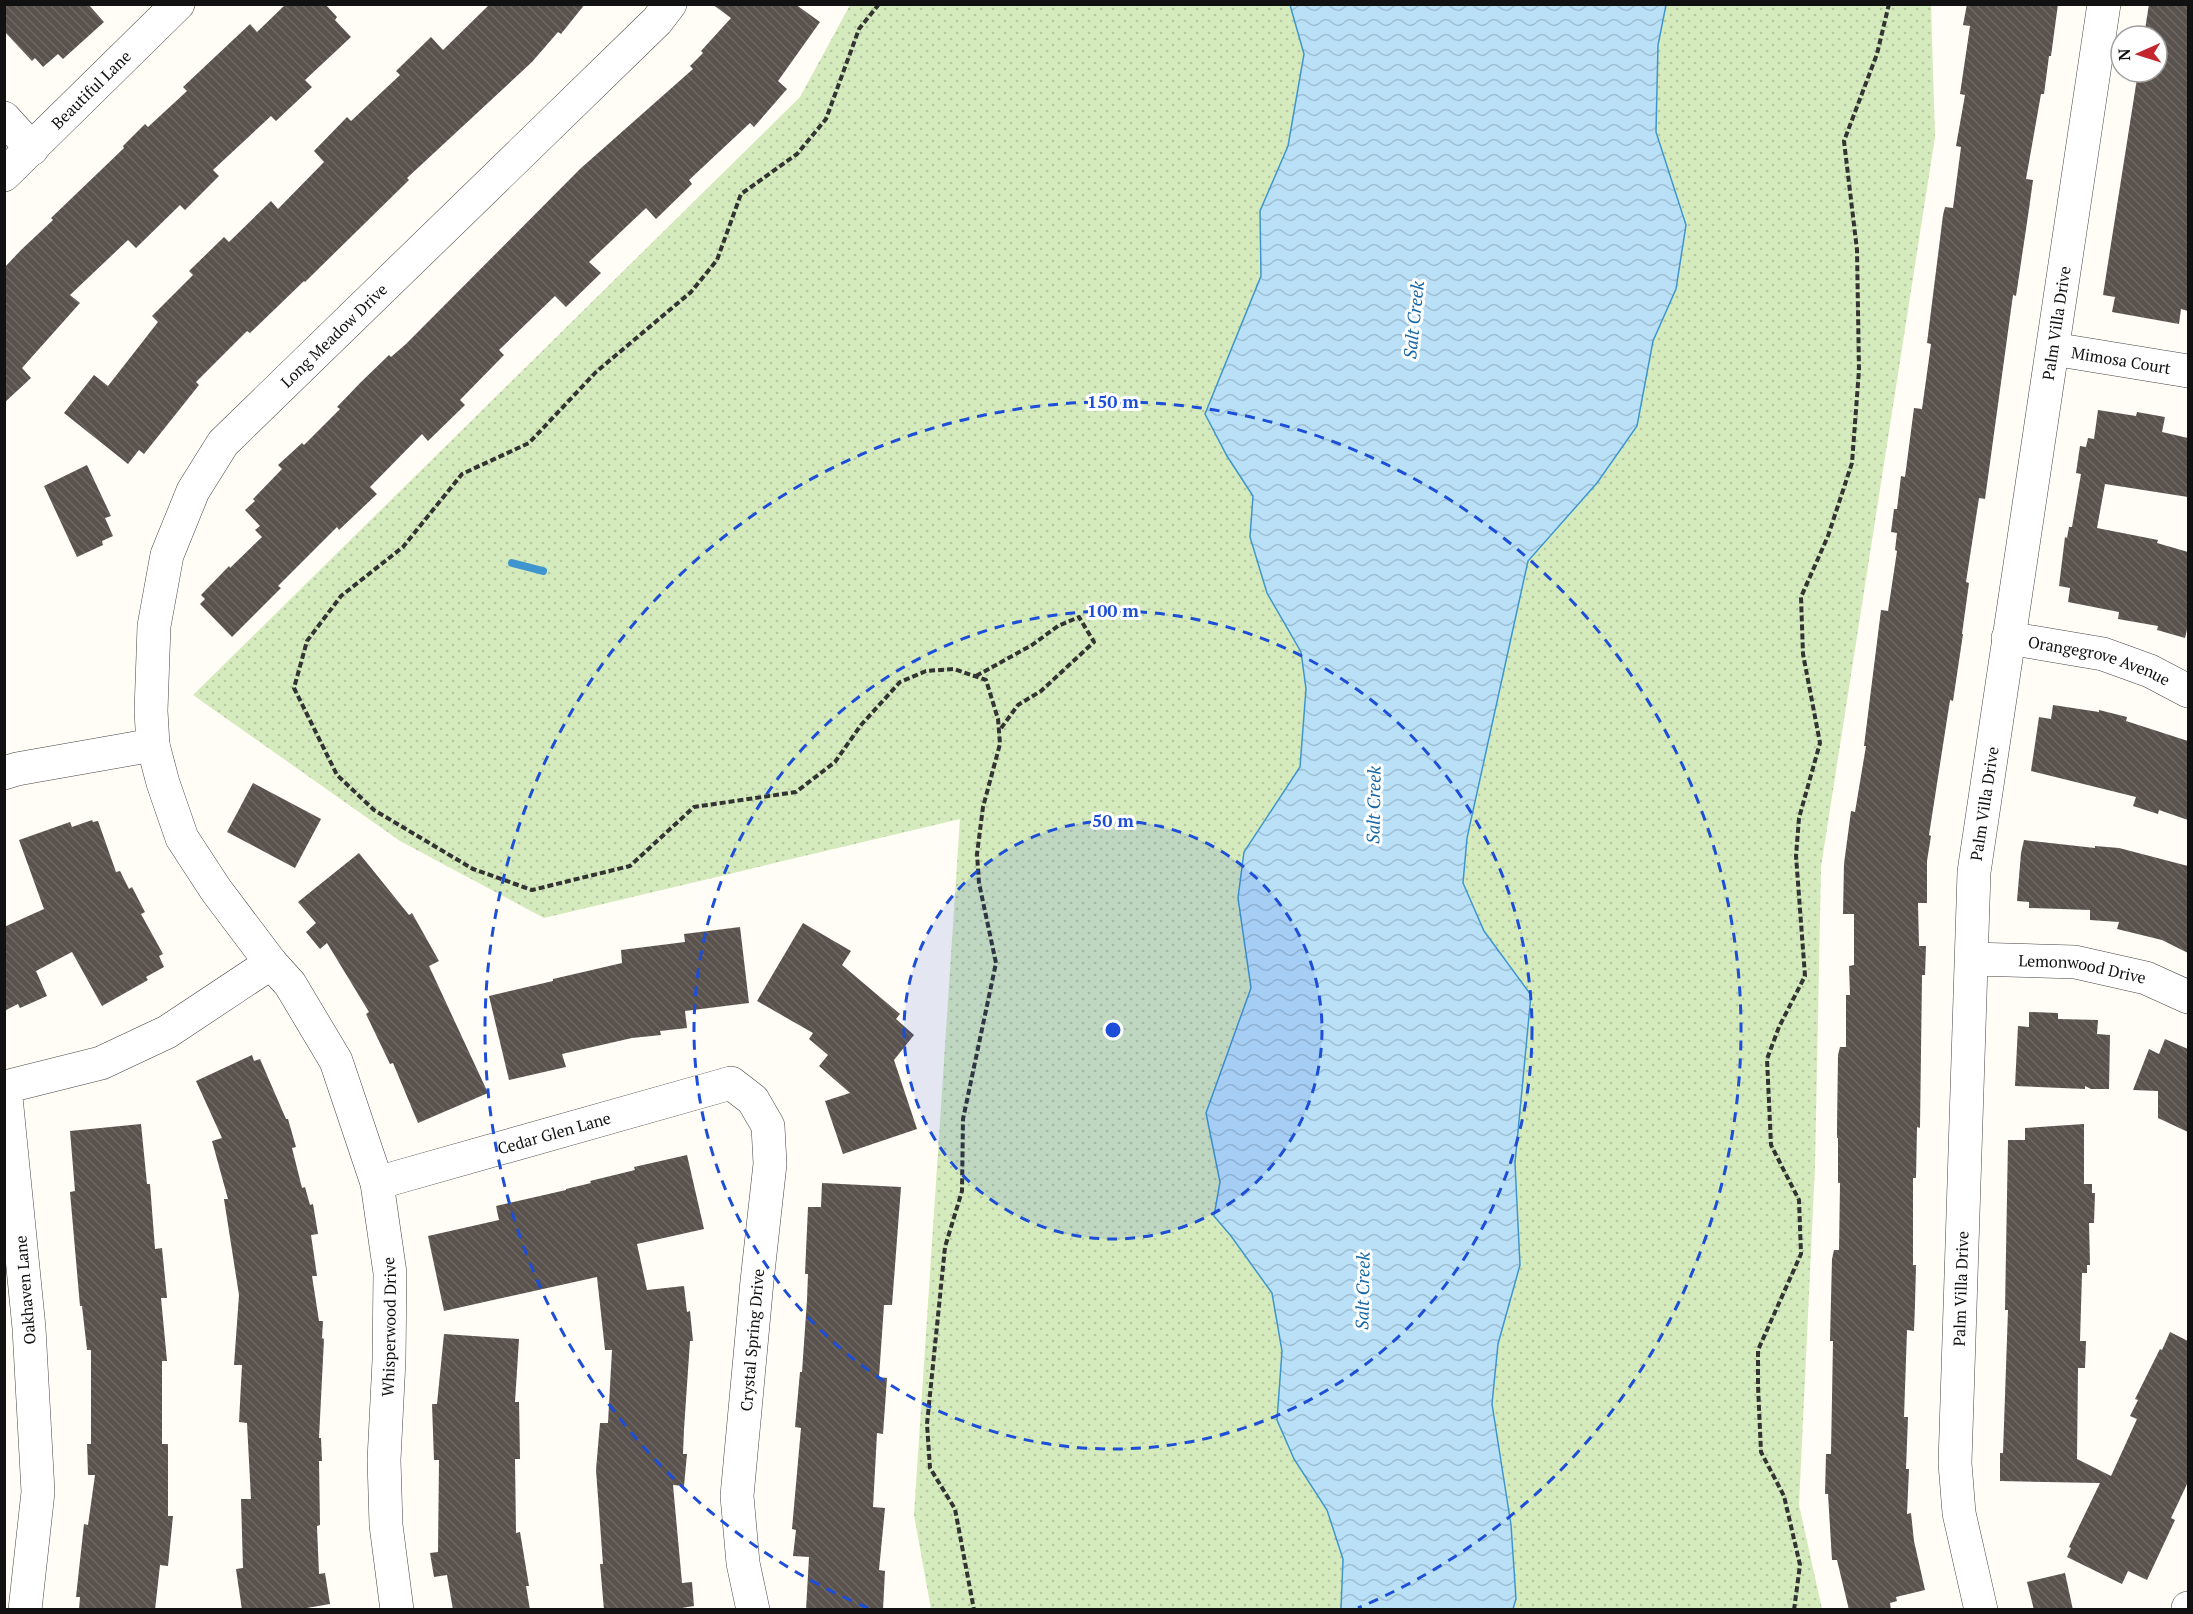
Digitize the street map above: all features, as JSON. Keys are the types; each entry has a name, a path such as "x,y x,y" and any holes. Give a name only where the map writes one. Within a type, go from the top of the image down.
{"street":[{"name":"Beautiful Lane","path":"4,175 178,4"},
{"name":"Long Meadow Drive","path":"153,745 151,711 154,626 167,555 193,491 223,443 657,21 670,4"},
{"name":"Palm Villa Drive","path":"1981,1610 1959,1513 1956,1463 1974,872 2104,4"},
{"path":"4,118 32,149"},
{"name":"Mimosa Court","path":"2053,349 2188,371"},
{"name":"Orangegrove Avenue","path":"2008,638 2103,654 2150,671 2188,691"},
{"path":"4,773 153,745"},
{"name":"Whisperwood Drive","path":"153,745 182,838 216,890 271,963 290,984 336,1061 377,1183 390,1273 384,1460 386,1526 398,1610"},
{"name":"Lemonwood Drive","path":"1972,959 2075,962 2146,978 2188,997"},
{"name":"Oakhaven Lane","path":"25,1610 38,1492 29,1329 5,1087 101,1063 130,1050 167,1032 271,963"},
{"name":"Cedar Glen Lane","path":"377,1183 731,1083"},
{"name":"Crystal Spring Drive","path":"731,1083 753,1100 768,1126 770,1164 737,1496 743,1563 753,1610"}],"path":[{"path":"879,4 859,29 826,119 797,154 741,194 717,260 691,292 596,372 529,443 462,474 403,547 340,596 307,641 294,688 337,775 374,810 473,869 532,890 630,866 694,807 796,792 835,762 861,724 900,682 926,671 954,669 986,680 998,719 1000,744 983,807 978,854 980,883 996,963 963,1119 962,1191 945,1247 927,1424 930,1468 955,1509 974,1610"},
{"path":"1794,1610 1800,1565 1784,1496 1761,1452 1758,1350 1801,1254 1799,1200 1771,1145 1767,1059 1779,1027 1805,976 1796,856 1799,818 1820,743 1803,654 1801,597 1828,536 1852,463 1859,370 1857,249 1844,141 1877,54 1889,4"},
{"path":"976,676 1032,645 1058,626 1079,617 1094,642 1041,691 1018,705 999,731"}],"green space":[{"path":"850,5 1931,5 1935,137 1821,867 1815,1166 1799,1505 1822,1609 931,1609 914,1515 960,819 544,918 400,841 193,695 800,97"}],"water":[{"name":"Salt Creek","path":"1290,5 1666,5 1658,45 1656,132 1686,225 1676,289 1653,341 1637,426 1597,483 1528,561 1467,838 1463,883 1484,931 1531,995 1515,1163 1520,1265 1498,1344 1492,1404 1511,1525 1516,1599 1513,1609 1341,1609 1343,1559 1327,1510 1294,1459 1277,1420 1282,1351 1272,1293 1214,1216 1220,1182 1206,1113 1251,988 1238,898 1244,852 1300,767 1306,689 1301,652 1267,593 1250,537 1253,496 1227,456 1205,414 1261,276 1260,211 1288,146 1304,54"}],"building":[{"path":"4,4 88,4 104,22 63,59 58,54 43,67 35,58 32,61 4,31"},
{"path":"286,4 325,4 337,17 335,20 351,37 305,80 312,87 276,121 271,116 213,170 219,176 185,210 180,205 136,248 128,240 70,295 80,303 22,368 31,378 4,403 4,268 145,124 148,127 187,91 183,87 250,24 257,32"},
{"path":"490,4 585,4 561,34 558,32 532,62 407,178 409,180 305,282 250,333 247,331 196,382 199,385 144,454 139,450 128,464 64,413 94,375 108,386 158,322 152,316 193,275 189,271 224,237 229,242 271,201 278,209 324,162 314,151 347,117 351,121 400,75 396,71 431,37 443,50"},
{"path":"712,4 795,4 820,22 778,81 787,89 754,127 750,123 689,180 692,184 656,219 646,208 589,262 601,273 566,307 555,296 499,350 504,355 460,400 465,405 428,441 422,434 370,487 377,494 339,530 337,527 278,586 281,588 232,637 200,604 205,599 201,595 262,537 255,530 260,526 245,510 282,469 278,465 302,443 304,445 340,409 337,407 361,382 389,355 391,357 406,344 580,169 693,69 690,66 703,53 701,51 731,18"},
{"path":"1967,4 2058,4 2051,56 2049,56 2044,94 2041,94 2026,179 2033,180 2029,209 2016,296 2013,295 1985,499 1979,498 1966,582 1969,583 1963,634 1953,701 1950,700 1929,835 1931,836 1927,861 1927,903 1918,903 1919,946 1926,946 1925,975 1922,975 1920,1128 1917,1127 1916,1178 1913,1178 1913,1265 1916,1265 1914,1331 1907,1330 1904,1417 1908,1417 1907,1514 1911,1513 1914,1541 1925,1590 1896,1597 1897,1601 1890,1603 1891,1610 1849,1610 1837,1560 1832,1560 1828,1494 1825,1494 1826,1454 1831,1454 1832,1259 1834,1250 1839,1250 1838,1055 1840,1047 1846,1047 1846,995 1850,995 1849,966 1854,965 1854,914 1843,914 1844,864 1851,811 1855,812 1866,746 1864,746 1881,610 1888,611 1897,551 1895,550 1897,533 1891,532 1894,509 1897,509 1901,476 1905,477 1914,408 1922,409 1931,344 1927,343 1943,215 1945,207 1953,208 1961,147 1956,146 1965,95 1960,94 1970,26 1963,25"},
{"path":"2149,4 2188,4 2188,311 2181,309 2179,324 2112,312 2115,297 2103,295 2136,84 2169,84 2169,24 2146,24"},
{"path":"2098,410 2136,416 2137,412 2165,417 2162,432 2188,438 2188,497 2105,484 2097,528 2158,540 2157,543 2188,552 2188,625 2185,638 2157,630 2158,626 2118,619 2119,612 2068,602 2070,588 2059,586 2065,537 2067,538 2069,527 2072,527 2081,474 2076,473 2080,446 2086,447 2088,438 2094,439"},
{"path":"87,465 111,516 105,518 113,536 102,541 103,545 77,557 44,486"},
{"path":"2053,705 2099,712 2099,710 2127,717 2126,721 2188,741 2188,820 2159,810 2158,814 2133,806 2136,797 2031,771 2039,717 2051,719"},
{"path":"253,783 321,819 295,868 227,832"},
{"path":"92,820 93,822 98,821 116,872 120,871 129,889 132,887 145,912 141,914 163,954 159,956 164,967 146,977 148,980 102,1006 72,952 36,971 47,996 20,1008 18,1004 4,1011 4,927 44,909 19,840 70,822 72,827"},
{"path":"2024,840 2095,848 2095,846 2119,848 2188,866 2188,953 2162,940 2117,929 2119,922 2090,920 2090,910 2029,908 2029,902 2017,901"},
{"path":"359,853 409,915 412,913 439,961 429,966 488,1093 418,1123 393,1063 390,1064 366,1014 369,1012 327,943 320,949 306,932 316,923 298,902"},
{"path":"803,923 851,951 842,965 900,1014 896,1019 914,1035 894,1060 917,1129 843,1154 825,1101 850,1093 819,1066 828,1055 809,1039 813,1033 757,1001"},
{"path":"740,927 749,1003 685,1011 687,1028 660,1031 661,1035 632,1038 562,1054 566,1067 509,1080 489,996 622,963 621,950 685,942 684,934"},
{"path":"2029,1012 2058,1013 2058,1019 2098,1020 2097,1034 2110,1035 2109,1089 2091,1089 2085,1086 2085,1089 2015,1086 2018,1026 2029,1027"},
{"path":"2165,1039 2188,1049 2188,1132 2158,1118 2158,1091 2133,1090 2149,1049 2159,1054"},
{"path":"252,1055 254,1061 260,1059 286,1119 288,1119 296,1147 292,1148 302,1188 305,1187 310,1205 313,1204 318,1234 311,1235 317,1276 312,1276 319,1321 323,1321 322,1338 324,1339 319,1438 321,1438 322,1461 319,1461 320,1525 317,1526 319,1574 325,1573 330,1604 295,1610 242,1610 236,1569 243,1568 241,1499 251,1499 247,1423 239,1422 242,1365 234,1365 239,1295 224,1199 228,1199 212,1141 222,1138 196,1081"},
{"path":"141,1124 147,1184 150,1184 155,1249 162,1248 167,1298 161,1298 167,1361 162,1361 162,1444 168,1444 168,1516 173,1516 168,1566 160,1565 155,1610 79,1610 80,1597 76,1597 84,1524 88,1525 95,1475 88,1475 87,1444 91,1444 91,1350 87,1350 82,1306 80,1306 70,1192 75,1191 70,1131"},
{"path":"2084,1124 2084,1184 2092,1184 2092,1193 2095,1193 2094,1223 2089,1223 2090,1265 2087,1265 2087,1273 2082,1273 2080,1341 2086,1341 2085,1368 2078,1368 2077,1459 2111,1476 2137,1419 2130,1416 2138,1400 2135,1399 2160,1349 2162,1350 2170,1332 2188,1341 2188,1482 2171,1518 2175,1520 2147,1580 2128,1571 2122,1584 2067,1557 2071,1548 2069,1547 2100,1483 2000,1481 2008,1310 2005,1310 2008,1140 2025,1140 2025,1128"},
{"path":"687,1155 704,1229 637,1244 647,1290 684,1286 687,1312 690,1311 693,1341 690,1341 684,1429 683,1454 687,1454 684,1486 673,1485 682,1583 692,1582 694,1606 669,1610 604,1610 596,1470 600,1423 608,1423 612,1350 605,1350 597,1277 444,1311 428,1236 499,1220 496,1206 566,1190 591,1183 590,1181 635,1170 634,1167"},
{"path":"822,1183 901,1187 892,1305 884,1305 879,1377 887,1378 883,1434 877,1433 873,1507 885,1508 879,1570 885,1571 883,1610 806,1610 809,1557 793,1556 796,1530 792,1529 801,1428 795,1427 807,1300 808,1274 805,1274 808,1207 821,1207"},
{"path":"444,1334 519,1339 515,1402 519,1402 520,1459 515,1459 516,1533 520,1532 529,1586 526,1586 530,1610 453,1610 447,1575 434,1577 430,1553 438,1552 439,1460 434,1460 432,1404 437,1404"},
{"path":"2065,1573 2073,1610 2034,1610 2027,1582"}],"waterway":[{"path":"512,563 543,571"}]}
